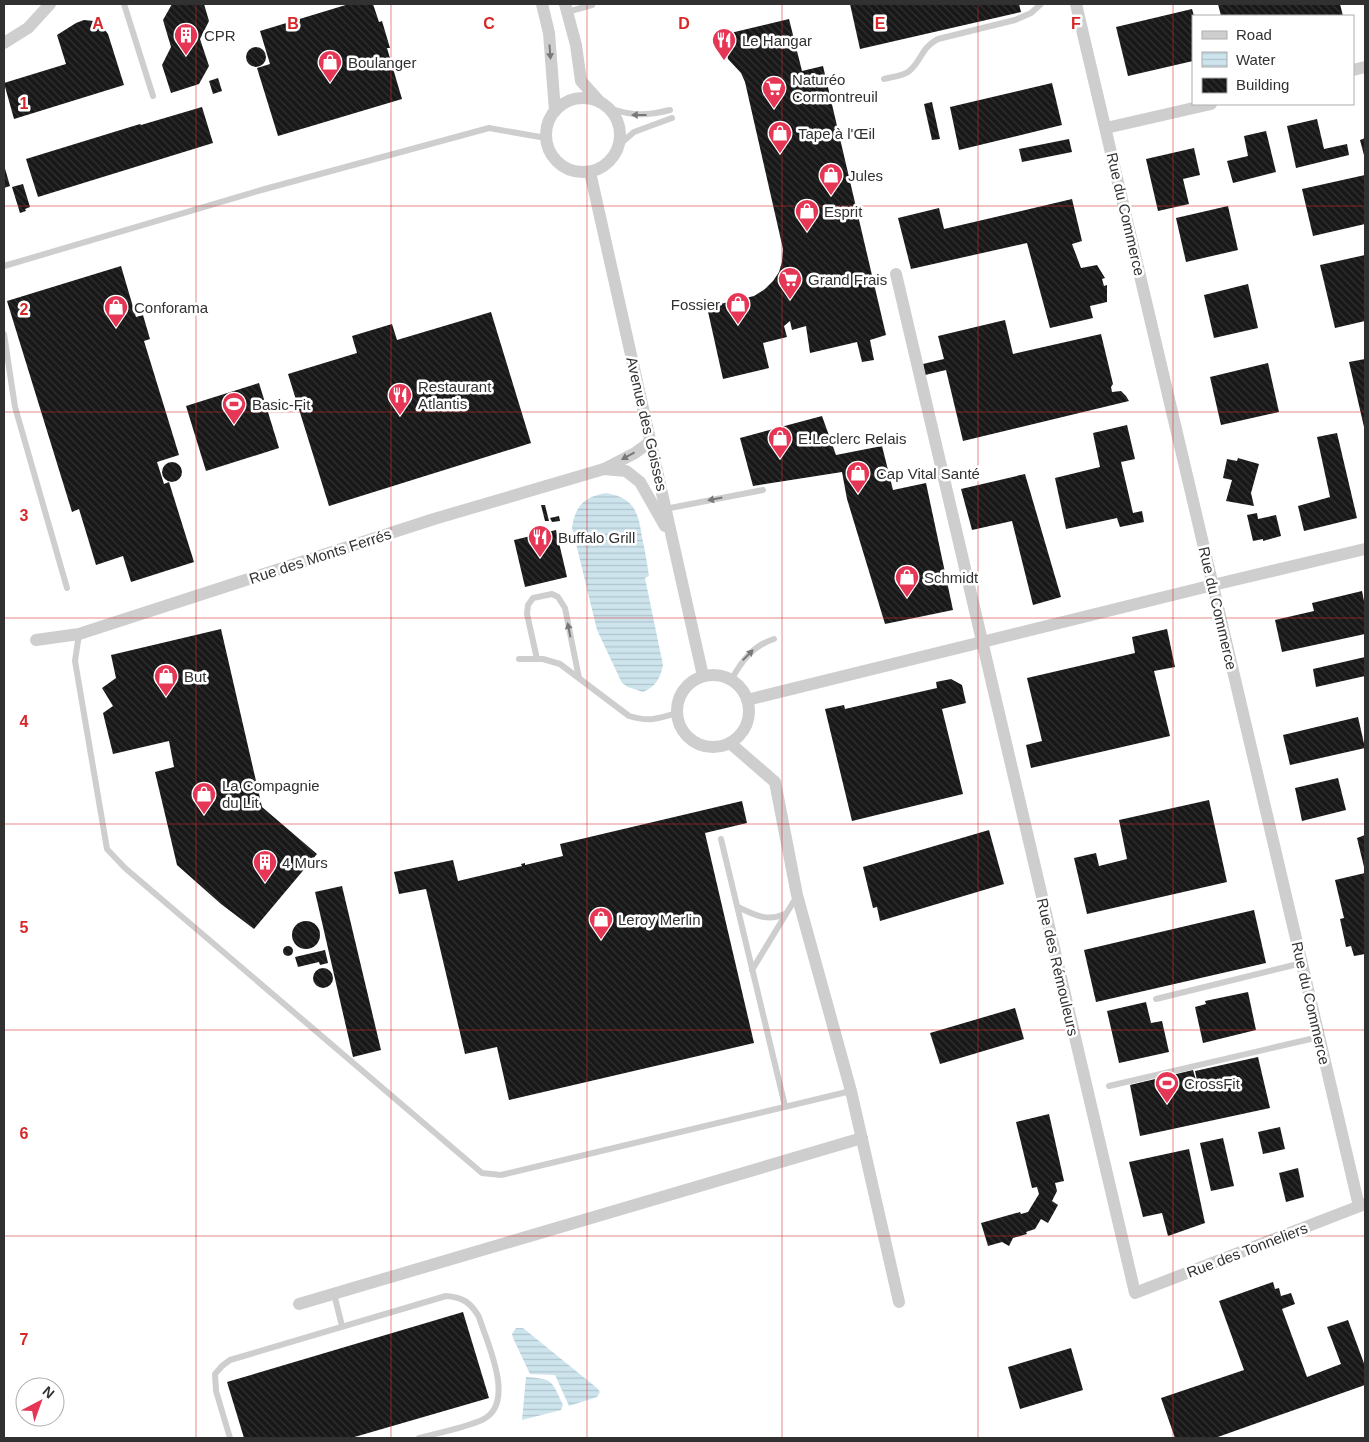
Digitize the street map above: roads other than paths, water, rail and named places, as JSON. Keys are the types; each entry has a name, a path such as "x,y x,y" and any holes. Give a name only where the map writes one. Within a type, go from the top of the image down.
{"street":[{"path":"4,43 28,28 50,4"},
{"path":"542,4 549,33 555,111"},
{"name":"Rue du Commerce","path":"1076,4 1319,1037 1362,1205"},
{"path":"566,8 576,45 582,81 615,116 619,125 619,145 609,162 590,172 578,172 566,168 556,161 549,150 546,138 549,119 555,111 564,103 576,98 588,98 604,105"},
{"path":"1106,128 1207,105"},
{"name":"Avenue des Goisses","path":"590,172 703,676"},
{"name":"Rue des Rémouleurs","path":"896,274 1135,1294"},
{"name":"Rue des Monts Ferrés","path":"36,640 79,634 434,519 604,469 635,453 650,442"},
{"name":"Rue des Monts Ferrés","path":"604,469 626,471 640,482 672,539"},
{"path":"747,700 982,641 1365,549"},
{"path":"715,675 731,680 744,691 747,700 749,715 744,729 730,743 706,746 695,742 686,735 680,725 677,713 678,701 683,690 692,681 703,676 715,675"},
{"path":"730,743 775,782 797,895 851,1091 899,1302"},
{"path":"299,1304 862,1138"},
{"name":"Rue des Tonneliers","path":"1135,1294 1362,1205"}],"lane":[{"path":"124,4 153,96"},
{"path":"884,79 906,73 919,59 929,43 938,39 1015,20 1031,13 1040,4"},
{"path":"566,8 592,5"},
{"path":"604,105 634,115 657,114 670,110"},
{"path":"619,145 634,132 672,118"},
{"path":"4,266 265,189 489,128 546,138"},
{"path":"4,334 15,407 68,588"},
{"path":"666,508 763,490"},
{"path":"538,659 527,614 528,605 533,598 552,594 558,597 565,608 579,678"},
{"path":"79,634 75,661 107,849 125,868 482,1174 501,1175 851,1091"},
{"path":"731,680 746,656 763,643 774,639"},
{"path":"519,659 538,659 560,664 629,716 642,720 654,720 677,713"},
{"path":"721,839 785,1106"},
{"path":"752,970 797,895"},
{"path":"738,907 767,919 777,918 786,913"},
{"path":"1156,999 1302,964"},
{"path":"1109,1086 1319,1037"},
{"path":"334,1294 342,1326"},
{"path":"230,1438 216,1391 215,1374 230,1360 446,1296 457,1296 467,1301 479,1317 500,1381 500,1396 493,1412 483,1419 419,1438"}],"water":[{"path":"606,493 623,498 633,507 639,520 645,552 649,576 645,578 663,665 657,682 643,692 622,683 597,630 572,527 576,513 582,503 592,497"},
{"path":"516,1328 523,1328 597,1388 600,1392 597,1397 569,1406 555,1375 530,1374 513,1338 512,1334"},
{"path":"526,1377 550,1382 563,1405 561,1410 522,1420"}],"place":[{"name":"CPR","path":"186,56"},
{"name":"Le Hangar","path":"724,61"},
{"name":"Boulanger","path":"330,83"},
{"name":"Naturéo Cormontreuil","path":"774,109"},
{"name":"Tape à l'Œil","path":"780,154"},
{"name":"Jules","path":"831,196"},
{"name":"Esprit","path":"807,232"},
{"name":"Grand Frais","path":"790,300"},
{"name":"Fossier","path":"738,325"},
{"name":"Conforama","path":"116,328"},
{"name":"Restaurant Atlantis","path":"400,416"},
{"name":"Basic-Fit","path":"234,425"},
{"name":"E.Leclerc Relais","path":"780,459"},
{"name":"Cap Vital Santé","path":"858,494"},
{"name":"Buffalo Grill","path":"540,558"},
{"name":"Schmidt","path":"907,598"},
{"name":"But","path":"166,697"},
{"name":"La Compagnie du Lit","path":"204,815"},
{"name":"4 Murs","path":"265,883"},
{"name":"Leroy Merlin","path":"601,940"},
{"name":"CrossFit","path":"1167,1104"}]}
